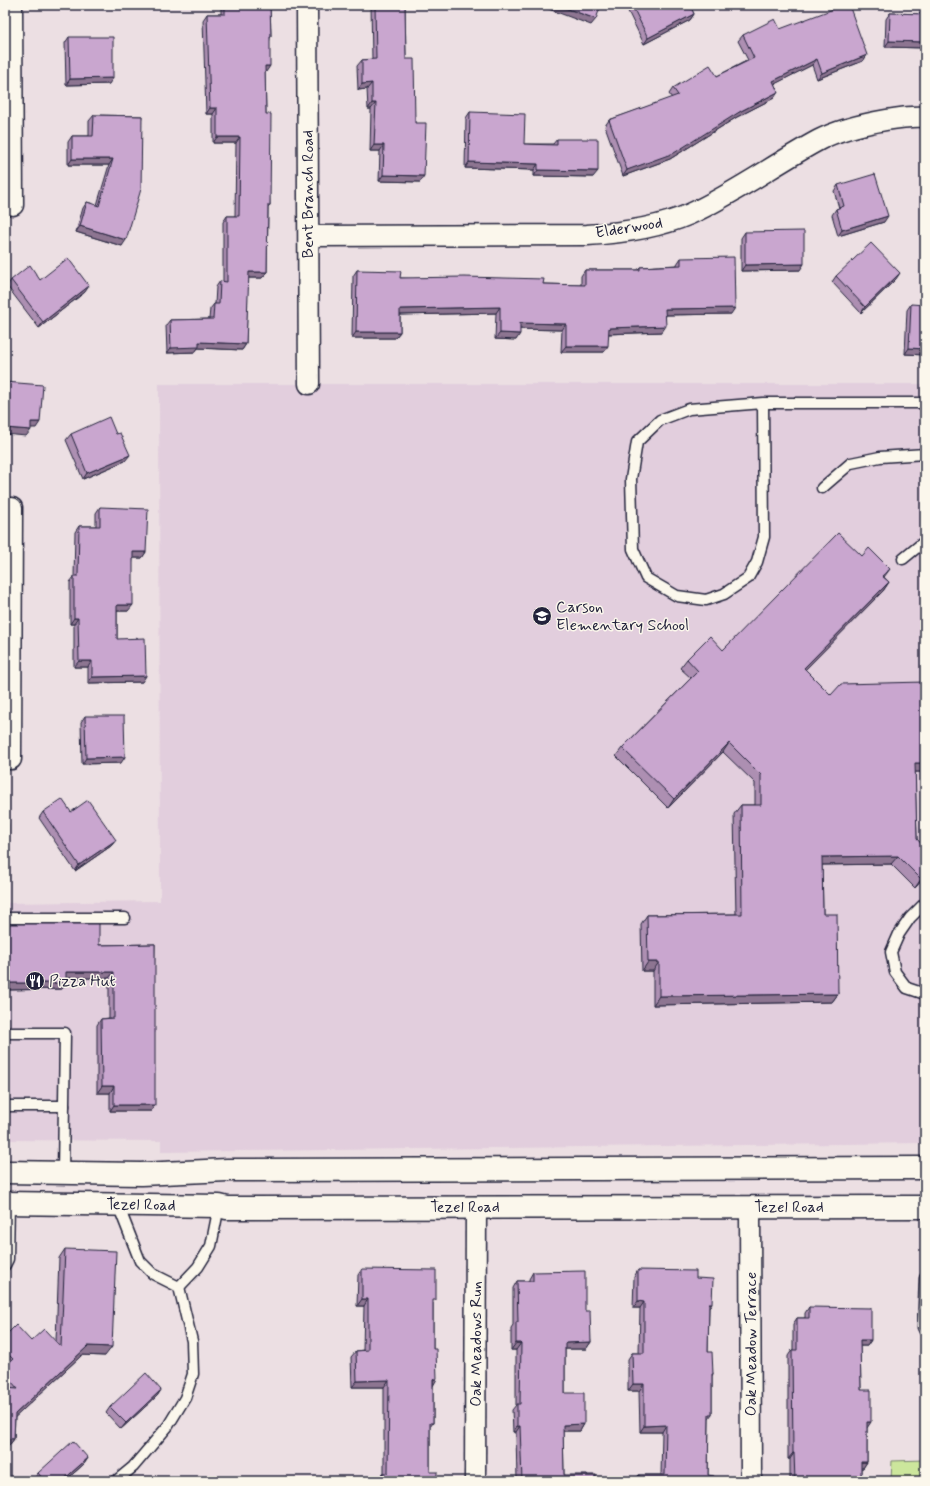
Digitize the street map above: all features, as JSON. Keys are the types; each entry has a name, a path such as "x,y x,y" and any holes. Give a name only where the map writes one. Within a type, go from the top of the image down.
{"main road":[{"name":"Tezel Road","path":"5,1172 141,1174 227,1170 925,1168"},
{"name":"Tezel Road","path":"7,1203 218,1206 227,1208 925,1207"}],"street":[{"path":"12,5 8,43 13,205"},
{"name":"Bent Branch Road","path":"307,5 309,384"},
{"name":"Elderwood","path":"309,236 587,235 614,234 640,230 666,223 690,214 721,198 820,140 844,130 869,123 894,119 925,117"},
{"path":"5,508 12,508 11,759 5,759"},
{"name":"Oak Meadows Run","path":"475,1481 476,1207"},
{"name":"Oak Meadow Terrace","path":"750,1207 751,1481"}],"lane":[{"path":"763,403 764,537 758,562 748,578 724,594 706,600 677,596 646,578 633,549 631,479 636,442 660,420 689,409 763,403 925,403"},
{"path":"822,488 851,463 880,457 925,454"},
{"path":"903,559 925,541"},
{"path":"925,903 910,918 899,934 891,952 895,972 908,988 925,994"},
{"path":"5,918 125,918"},
{"path":"5,1033 65,1033 63,1173"},
{"path":"5,1106 64,1106"},
{"path":"5,1265 8,1259 7,1203"},
{"path":"116,1481 133,1467 168,1426 185,1398 193,1374 192,1341 179,1287 153,1274 140,1261 118,1205"},
{"path":"179,1287 198,1267 212,1246 218,1206"},
{"path":"925,1278 923,1327 925,1332"}],"shaded area":[{"name":"Carson Elementary School","path":"159,384 925,384 925,1143 161,1152 161,1141 5,1140 5,903 160,901"}],"green space":[{"path":"925,1460 925,1481 891,1481 892,1461"}],"building":[{"path":"225,5 270,5 270,66 265,66 266,114 271,114 270,205 268,205 267,272 249,272 246,344 199,342 199,347 171,348 170,320 213,319 214,304 219,304 220,281 227,282 227,216 239,216 240,137 217,137 217,108 210,108 207,14 225,14"},
{"path":"375,5 405,5 406,59 414,59 415,123 426,123 424,176 383,175 384,145 374,145 376,103 372,103 372,83 362,84 362,60 376,59"},
{"path":"557,5 601,5 596,19"},
{"path":"632,5 690,5 694,14 648,38"},
{"path":"844,5 849,5 867,55 822,73 817,59 773,81 778,92 741,111 674,153 627,170 609,120 678,95 673,88 710,65 717,76 754,58 743,35 775,19 780,29"},
{"path":"890,13 925,14 925,42 889,41"},
{"path":"69,37 113,37 113,78 70,79"},
{"path":"470,112 525,114 524,144 557,145 557,139 598,139 598,171 538,170 538,164 469,162"},
{"path":"94,115 142,116 141,189 126,240 80,226 87,202 99,206 113,159 72,159 72,136 93,136"},
{"path":"875,174 888,216 842,230 836,209 844,206 838,185"},
{"path":"804,231 804,264 745,265 745,232"},
{"path":"871,243 900,273 865,307 836,276"},
{"path":"734,257 735,308 665,309 666,326 609,328 608,346 566,346 566,324 520,323 520,334 500,333 500,307 400,309 400,332 356,332 357,270 401,271 400,278 464,277 544,279 543,284 585,285 585,270 640,270 640,267 681,265 681,258"},
{"path":"68,258 89,286 43,322 11,280 30,265 40,280"},
{"path":"911,304 925,305 925,349 909,348"},
{"path":"5,382 43,385 40,422 31,422 31,430 5,428"},
{"path":"109,417 116,434 120,433 130,455 87,473 71,434"},
{"path":"100,507 148,509 146,552 133,552 133,605 117,605 117,639 145,638 146,676 92,677 92,661 79,661 78,618 74,618 74,576 78,576 79,526 100,526"},
{"path":"838,533 862,556 869,548 890,569 882,576 889,582 804,668 831,695 841,684 925,682 925,763 915,763 917,839 925,848 925,875 921,879 898,856 822,857 823,914 837,914 838,994 659,996 659,962 648,962 647,915 742,914 741,805 761,805 761,775 729,743 674,799 622,748 698,671 687,659 710,636 723,650"},
{"path":"85,716 124,716 125,757 86,758"},
{"path":"62,799 71,812 88,800 116,840 79,865 43,812"},
{"path":"5,824 8,824 8,880 5,880"},
{"path":"5,924 99,924 99,945 155,944 155,1105 114,1105 114,1086 102,1086 101,1019 114,1018 114,972 66,972 66,983 5,983"},
{"path":"65,1249 116,1251 112,1347 88,1346 15,1414 14,1439 5,1438 5,1388 18,1389 5,1374 5,1366 13,1359 5,1351 5,1336 16,1325 31,1341 44,1329 61,1347"},
{"path":"362,1269 436,1270 436,1300 433,1300 433,1349 436,1349 437,1379 433,1379 433,1423 430,1423 430,1472 437,1472 437,1481 383,1481 383,1473 388,1473 389,1380 357,1381 356,1351 368,1350 368,1299 362,1299"},
{"path":"638,1270 696,1271 696,1278 713,1279 712,1303 709,1303 708,1352 712,1352 713,1374 712,1415 709,1415 708,1475 714,1476 714,1481 639,1481 639,1475 665,1475 666,1425 644,1426 644,1384 633,1384 632,1353 644,1353 644,1302 638,1301"},
{"path":"585,1271 585,1311 590,1311 591,1342 565,1343 565,1393 584,1393 584,1424 563,1425 564,1475 596,1475 596,1481 522,1481 520,1426 517,1426 517,1404 520,1404 521,1343 516,1343 516,1322 518,1322 517,1281 533,1281 533,1272"},
{"path":"809,1307 871,1308 871,1340 860,1340 861,1390 871,1390 871,1422 867,1422 867,1462 861,1462 861,1481 795,1481 793,1453 792,1350 797,1350 797,1318 809,1318"},
{"path":"146,1373 161,1390 126,1423 110,1407"},
{"path":"73,1441 88,1458 62,1481 45,1481 38,1473"}],"place":[{"name":"Carson Elementary School","path":"542,616"},
{"name":"Pizza Hut","path":"35,981"}]}
